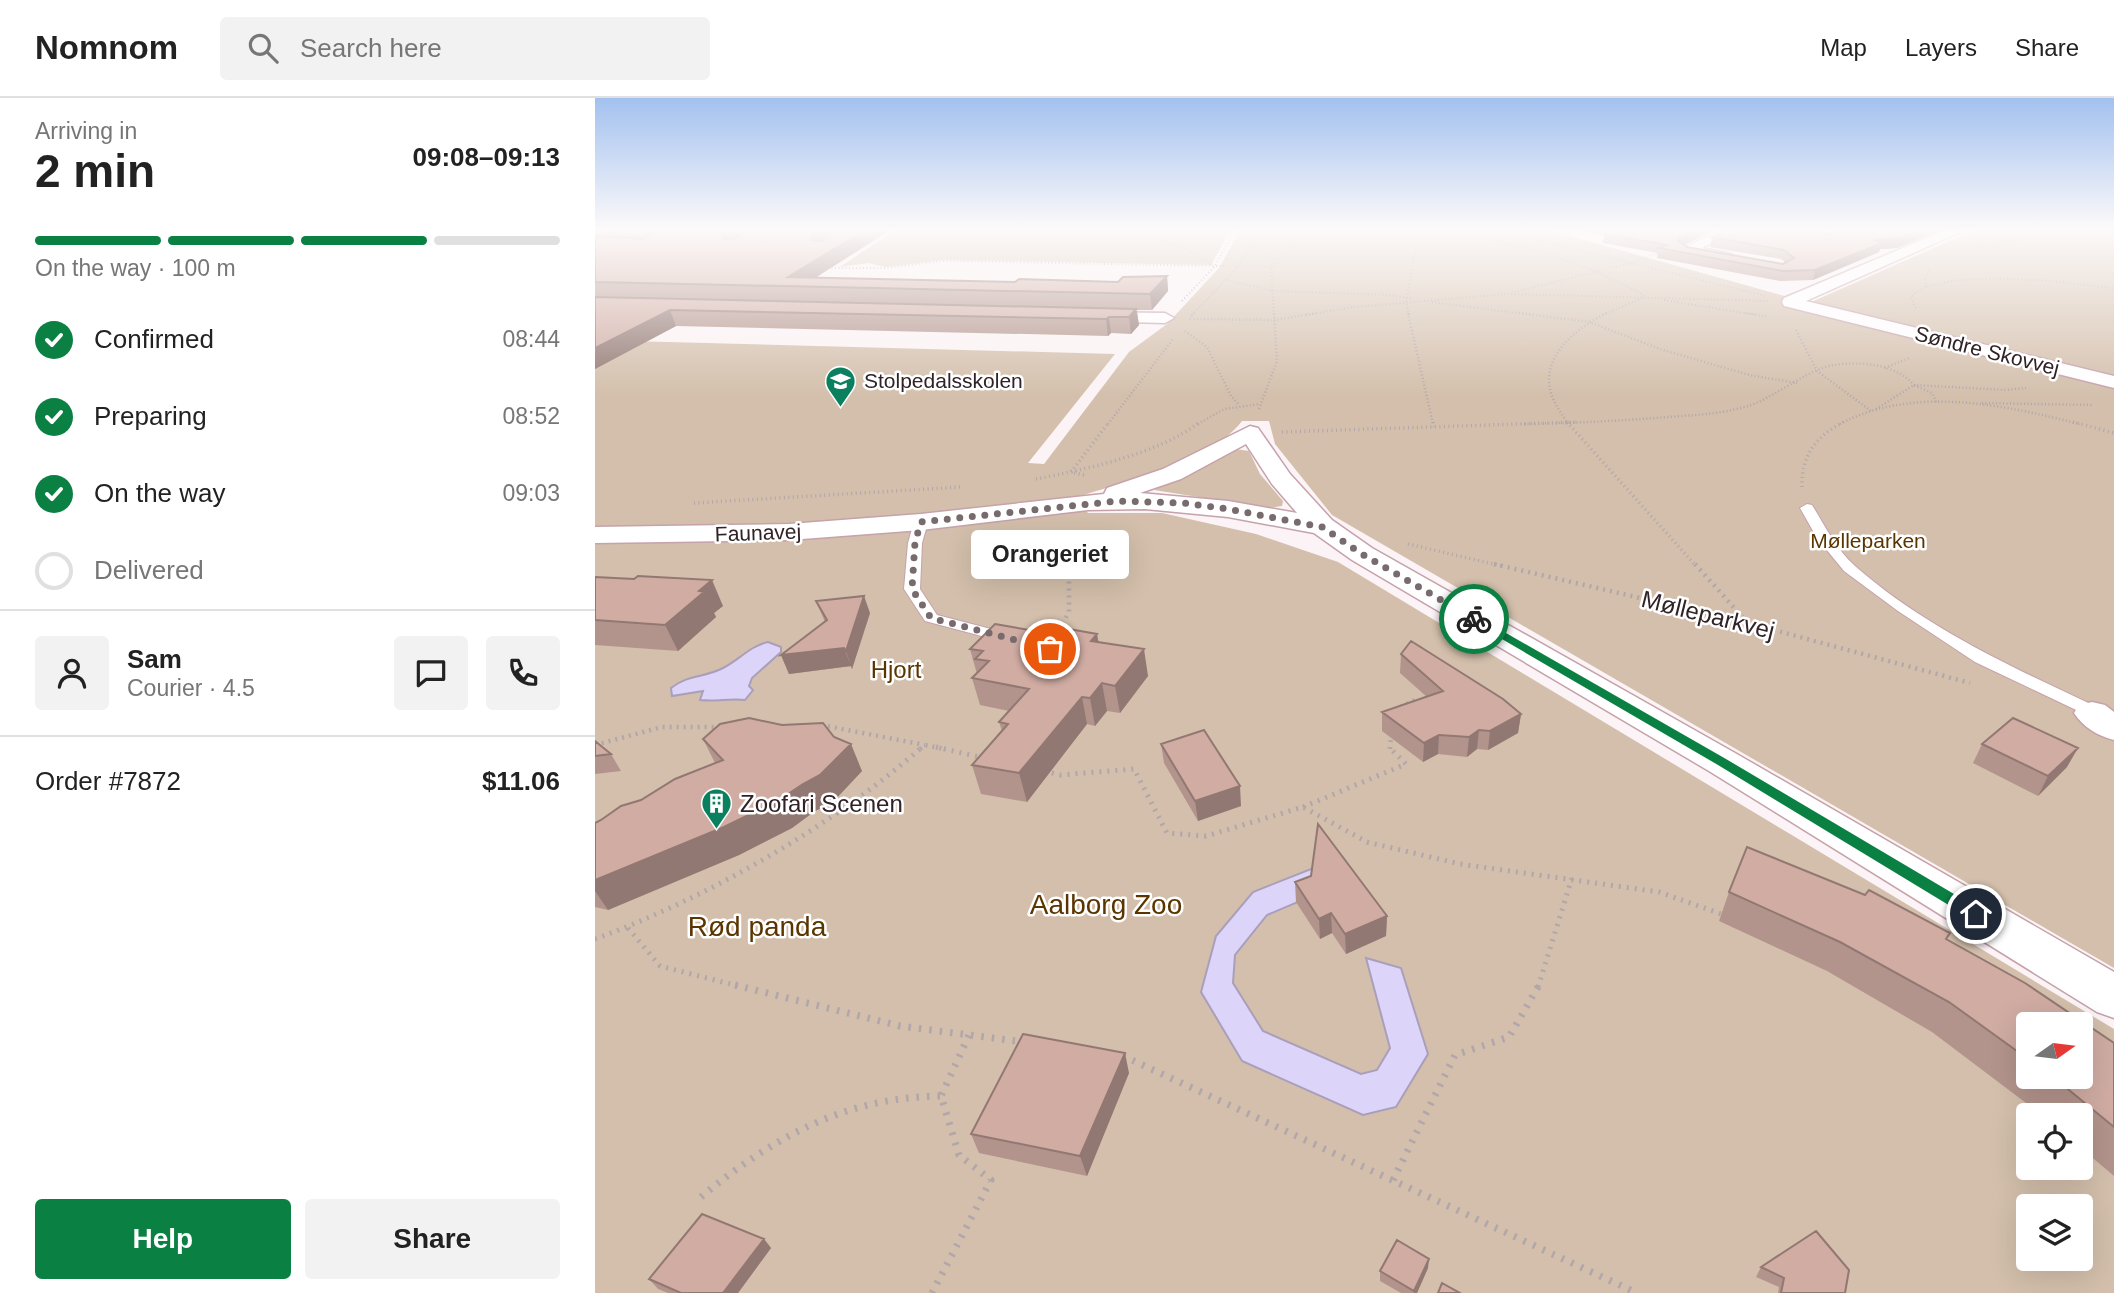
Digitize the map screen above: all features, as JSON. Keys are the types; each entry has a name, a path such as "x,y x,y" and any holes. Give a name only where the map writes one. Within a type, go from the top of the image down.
{"street":[{"path":"1790,311 1845,285"},
{"name":"Søndre Skovvej","path":"1790,311 2114,382"},
{"path":"1067,316 1165,318"},
{"path":"1250,433 1280,478 1322,527"},
{"name":"Faunavej","path":"1077,503 1172,474 1250,433"},
{"name":"Faunavej","path":"595,535 789,532 921,522 1077,503 1184,503 1322,527 1362,554 1722,762 2114,997"}],"lane":[{"path":"1807,508 1824,538 1849,568 1902,608 1981,658 2107,721"},
{"path":"921,522 915,542 912,589 931,618 1050,649"}],"path":[{"path":"1165,318 1197,285"},
{"path":"1071,472 1181,328 1221,285"},
{"path":"1246,285 1272,291 1421,301 1589,322 1688,357 1749,375 1798,384"},
{"path":"1272,285 1277,362 1250,433 1624,421 1729,411 1749,406 1798,384 1831,365 1858,363 1885,368 1906,376 1914,385 1932,393 1937,404"},
{"path":"1409,285 1406,300 1434,428"},
{"path":"1507,294 1541,285"},
{"path":"1623,285 1646,297"},
{"path":"1703,285 1790,311 1817,371 1872,411 1937,404 2015,402 2102,406"},
{"path":"1921,311 1915,307 1911,297 1917,290 1948,285"},
{"path":"2066,285 2114,289"},
{"path":"1421,301 1507,294 1646,297 1790,311"},
{"path":"1748,623 1567,423 1550,389 1551,362 1562,346 1589,322 1617,306 1646,297 1790,311"},
{"path":"1165,318 1274,320 1406,300"},
{"path":"1181,328 1207,347 1231,396 1239,405"},
{"path":"1885,368 1906,359"},
{"path":"1807,508 1801,485 1803,462 1815,442 1833,428 1872,411 1914,385 2006,390 2033,387"},
{"path":"1970,403 2030,412 2114,433"},
{"path":"1034,480 1071,472 1187,432 1212,414 1239,405 1260,404"},
{"path":"693,503 967,487"},
{"path":"1050,649 1069,612 1077,503"},
{"name":"Mølleparkvej","path":"1395,541 1748,623 1979,685"},
{"path":"1033,769 1060,775 1134,769 1167,833 1206,836 1303,807 1406,764 1389,748 1394,708 1417,699"},
{"path":"810,725 823,725 993,760"},
{"path":"595,745 662,727 729,727"},
{"path":"595,939 628,928 789,844 895,774 925,745"},
{"path":"1303,807 1367,842 1460,864 1659,892 1731,917"},
{"path":"1393,1180 1455,1055 1509,1037 1539,985 1572,878"},
{"path":"628,928 660,966 900,1026 1033,1044"},
{"path":"932,1293 991,1180 959,1154 941,1096 969,1035"},
{"path":"1109,1054 1122,1056 1627,1291 1637,1293"},
{"path":"701,1197 734,1171 787,1137 837,1112 916,1095 941,1096"}],"green space":[{"name":"Aalborg Zoo","path":"1203,285 1744,285 1809,303 1850,285 2114,285 2114,968 1332,515 1275,444 1269,421 1242,421 1227,436 1187,460 1165,470 1075,498 1088,513 1162,513 1256,534 1338,562 2086,1012 2016,1012 2016,1089 2093,1089 2093,1016 2114,1029 2114,1293 595,1293 595,358 629,341 1115,354 1028,463 1044,464 1129,352 1167,324"},
{"path":"1235,449 1249,451 1260,474 1283,501 1282,506 1268,508 1154,490"}],"shaded area":[{"path":"768,642 781,647 781,652 752,678 749,686 753,690 745,700 700,700 703,691 672,696 671,688 678,684 723,668"},
{"path":"1316,867 1312,896 1267,915 1235,955 1233,983 1263,1031 1361,1074 1377,1070 1390,1048 1366,958 1401,968 1428,1054 1396,1107 1363,1115 1242,1061 1201,992 1216,936 1253,892"}],"building":[{"path":"723,285 1159,285 1150,294"},
{"path":"595,297 1136,309 1129,317 1106,319 670,310 595,348"},
{"path":"638,576 712,580 699,591 704,592 665,625 595,620 595,577 634,579"},
{"path":"864,596 846,651 844,648 781,655 827,620 816,601"},
{"path":"995,624 1052,634 1058,627 1097,634 1091,641 1144,649 1115,686 1102,683 1090,698 1082,697 1019,773 972,765 1008,724 999,722 1029,689 972,678 989,661 975,659 983,651 970,649"},
{"path":"1411,641 1503,699 1521,714 1490,731 1479,730 1469,737 1439,735 1424,743 1382,712 1443,691 1401,654"},
{"path":"749,718 782,725 823,723 834,737 851,744 820,775 779,800 724,827 595,880 595,823 621,806 641,800 675,779 723,760 703,739 720,724"},
{"path":"2013,718 2078,748 2048,776 1982,744"},
{"path":"1204,730 1240,786 1195,801 1161,744"},
{"path":"595,741 611,754 595,756"},
{"path":"1318,824 1387,916 1345,934 1331,913 1319,919 1295,882 1311,876"},
{"path":"1747,847 1865,895 1869,890 1950,933 1946,939 2025,983 2068,1012 2016,1012 2016,1050 1949,1002 1840,942 1729,892"},
{"path":"2093,1029 2114,1043 2114,1127 2093,1110 2093,1103 2085,1103 2068,1089 2093,1089"},
{"path":"1023,1034 1125,1053 1080,1156 971,1134"},
{"path":"702,1214 764,1239 723,1293 681,1293 649,1279"},
{"path":"1816,1231 1849,1270 1845,1293 1781,1293 1784,1278 1761,1267"},
{"path":"1397,1240 1429,1259 1414,1291 1380,1271"},
{"path":"1442,1283 1460,1293 1438,1293"}],"way so far":[{"path":"1050,649 931,618 912,589 915,542 921,522 1088,502 1145,501 1228,509 1322,527 1362,554 1474,619"}],"place":[{"name":"Stolpedalsskolen","path":"841,408"},
{"name":"Orangeriet","path":"1050,649"},
{"name":"Zoofari Scenen","path":"717,831"}],"route":[{"path":"1474,619 1722,762 1976,914"}],"park label":[{"name":"Mølleparken","path":"1868,541"},
{"name":"Hjort","path":"896,670"},
{"name":"Rød panda","path":"757,926"}]}
